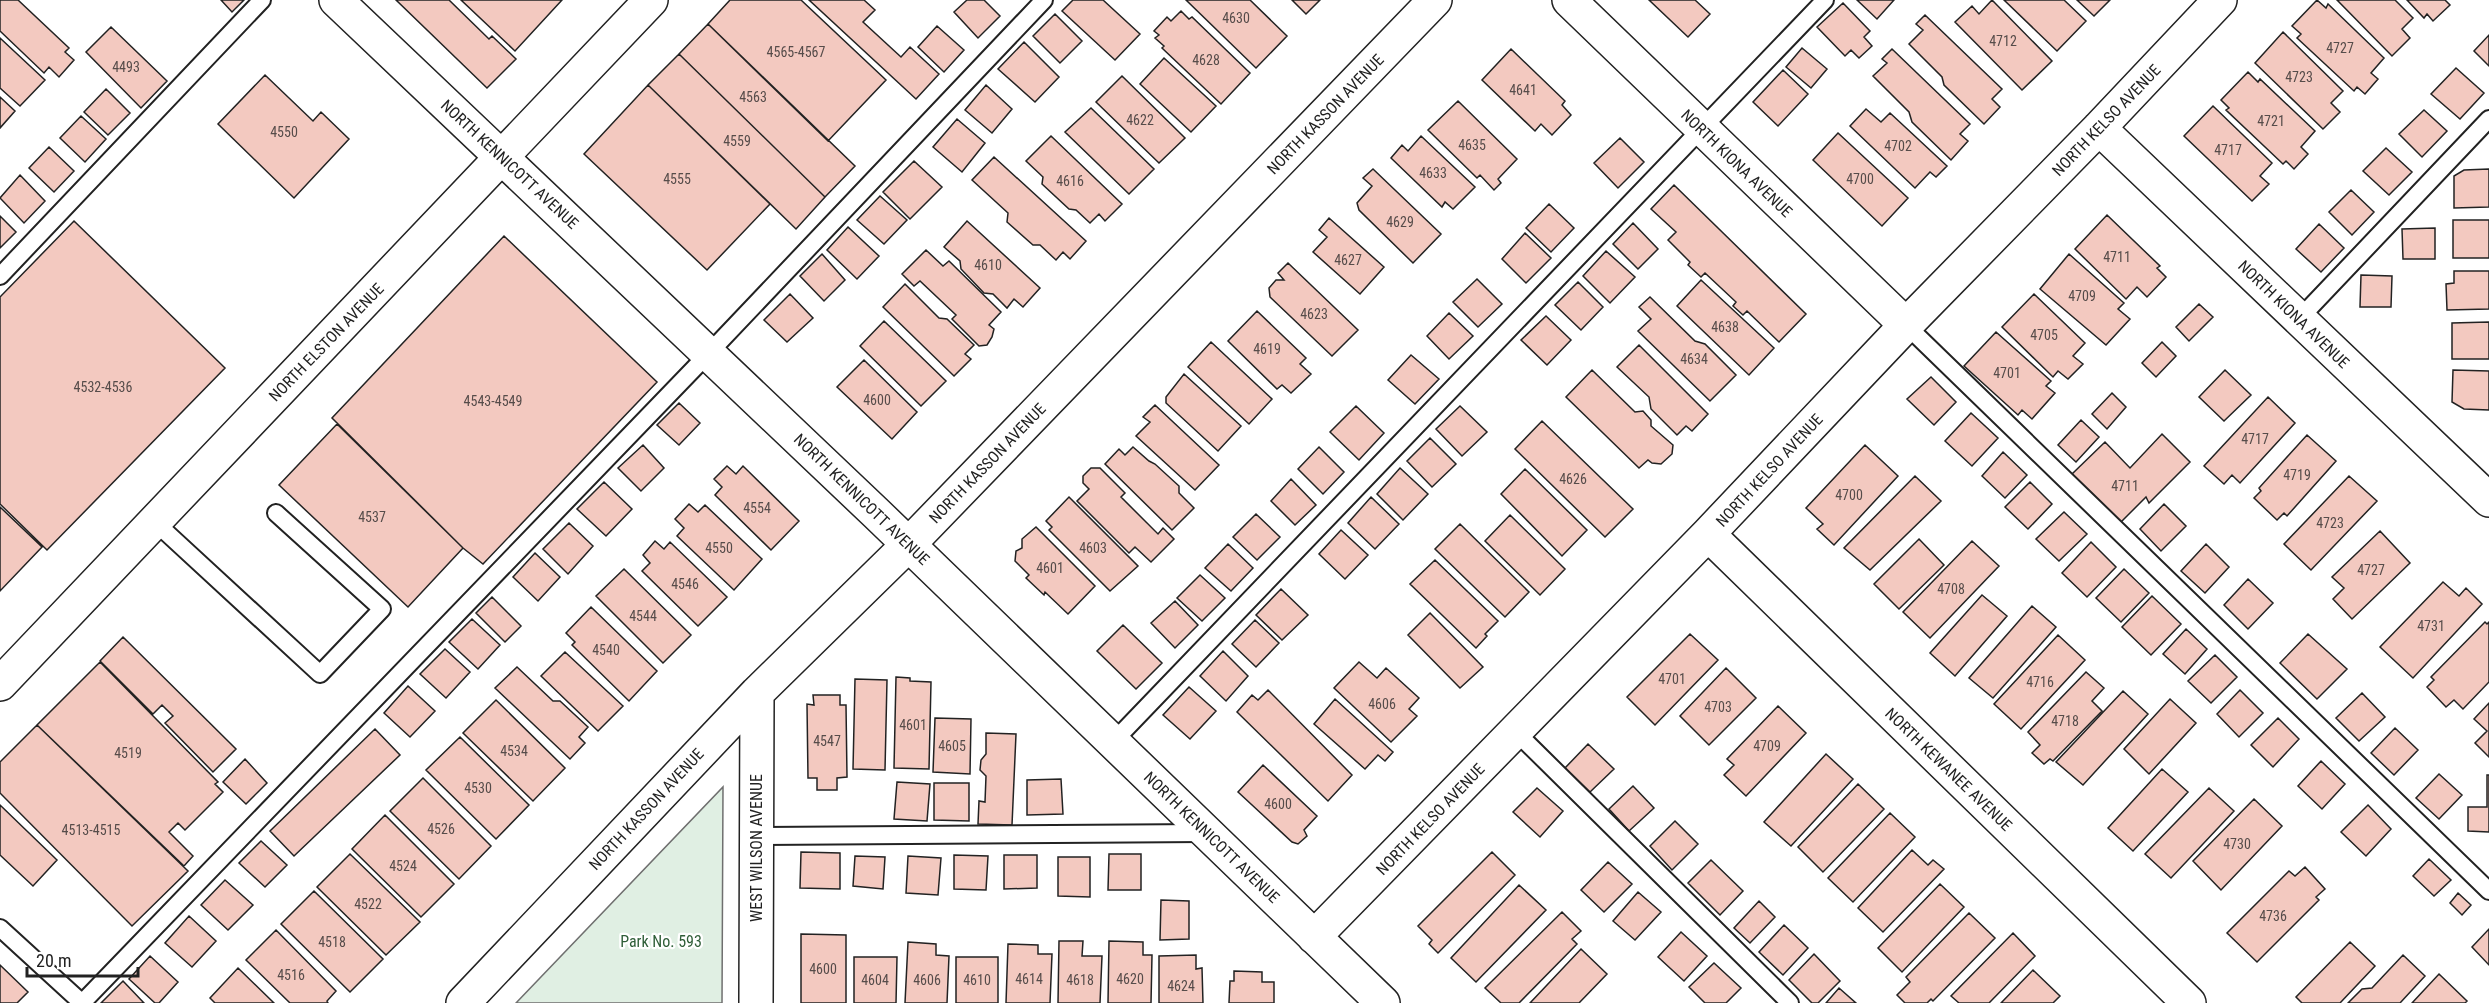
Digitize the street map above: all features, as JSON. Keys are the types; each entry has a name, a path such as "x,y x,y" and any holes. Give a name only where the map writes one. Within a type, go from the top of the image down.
{"street":[{"name":"NORTH KENNICOTT AVENUE","path":"336,0 909,544 1383,1003"},
{"name":"NORTH ELSTON AVENUE","path":"0,684 651,0"},
{"name":"NORTH KASSON AVENUE","path":"463,1003 756,693 909,544 1435,0"},
{"name":"NORTH KIONA AVENUE","path":"1569,0 1906,325"},
{"name":"NORTH KELSO AVENUE","path":"1314,938 1708,534 2220,0"},
{"name":"NORTH KIONA AVENUE","path":"2099,128 2489,500"},
{"name":"NORTH KEWANEE AVENUE","path":"1708,534 2189,1003"},
{"name":"WEST WILSON AVENUE","path":"756,693 756,1003"}],"lane":[{"path":"0,276 261,0"},
{"path":"0,928 82,1003 709,353 1044,0"},
{"path":"1114,741 1825,0"},
{"path":"2299,318 2489,119"},
{"path":"1906,325 2489,891"},
{"path":"155,522 320,674 382,609 276,513"},
{"path":"1515,731 1790,1003"},
{"path":"756,836 1207,832"}],"green space":[{"name":"Park No. 593","path":"723,787 722,1003 516,1003"}],"building":[{"path":"0,0 18,0 69,48 65,52 74,60 59,77 49,67 44,73 0,31"},
{"path":"221,0 244,0 232,12"},
{"path":"396,0 449,0 489,39 492,36 516,59 487,88"},
{"path":"461,0 562,0 515,51"},
{"path":"730,0 801,0 886,80 828,141 708,24"},
{"path":"809,0 864,0 875,10 863,22 901,57 910,47 939,74 916,99"},
{"path":"967,0 984,0 1000,16 978,38 954,12"},
{"path":"1073,0 1103,0 1140,34 1115,60 1062,11"},
{"path":"1186,0 1250,0 1287,36 1256,68"},
{"path":"1292,0 1320,0 1306,14"},
{"path":"1649,0 1695,0 1710,14 1688,37"},
{"path":"1857,0 1894,0 1877,19"},
{"path":"1992,0 2052,61 2022,90 1955,22 1972,6 1979,14"},
{"path":"2004,0 2064,0 2086,21 2057,51"},
{"path":"2077,0 2110,0 2094,16"},
{"path":"2317,0 2326,8 2328,4 2384,58 2371,73 2378,79 2365,94 2357,87 2354,91 2297,38 2301,34 2292,26"},
{"path":"2337,0 2395,0 2413,18 2402,29 2410,38 2392,56"},
{"path":"2407,0 2445,0 2450,5 2433,21 2427,14 2424,18"},
{"path":"1843,3 1870,31 1864,37 1872,46 1859,58 1851,50 1845,56 1817,27"},
{"path":"1181,11 1189,19 1192,17 1250,73 1221,104 1162,48 1164,46 1155,38 1159,35 1154,31 1167,17 1171,21"},
{"path":"1055,14 1082,41 1060,63 1033,36"},
{"path":"1925,15 2002,89 1992,99 2000,107 1984,124 1944,85 1942,77 1909,44 1923,30 1916,24"},
{"path":"708,24 855,166 825,197 679,54"},
{"path":"937,26 964,50 944,72 918,47"},
{"path":"111,27 167,81 141,108 86,52"},
{"path":"2283,32 2343,91 2331,103 2340,112 2323,129 2255,63"},
{"path":"2489,35 2489,66 2474,51"},
{"path":"0,38 45,80 20,106 0,88"},
{"path":"1024,42 1059,77 1035,102 998,69"},
{"path":"1802,48 1827,69 1811,88 1786,67"},
{"path":"1511,49 1565,101 1562,105 1571,115 1552,135 1541,124 1535,131 1482,80"},
{"path":"1892,49 1970,124 1960,134 1968,141 1951,160 1912,122 1909,112 1873,76 1887,63 1882,59"},
{"path":"679,54 825,197 796,229 648,85"},
{"path":"1164,58 1216,106 1191,132 1140,84"},
{"path":"2456,68 2484,93 2460,119 2431,94"},
{"path":"1783,70 1808,94 1778,126 1753,102"},
{"path":"2248,72 2258,82 2260,79 2315,131 2301,147 2308,154 2294,169 2286,161 2283,164 2226,110 2229,108 2221,100"},
{"path":"265,75 313,121 321,112 349,139 294,198 218,124"},
{"path":"1122,76 1185,138 1159,163 1096,102"},
{"path":"648,85 770,204 707,270 584,154"},
{"path":"986,85 1012,109 992,133 965,110"},
{"path":"106,89 130,113 108,135 84,112"},
{"path":"0,97 15,111 0,128"},
{"path":"1458,101 1517,159 1498,179 1501,183 1494,190 1480,175 1477,178 1428,130"},
{"path":"2213,106 2272,163 2260,176 2269,184 2252,201 2184,136"},
{"path":"1091,108 1154,169 1129,194 1065,132"},
{"path":"1866,109 1881,122 1890,113 1947,166 1936,177 1930,172 1915,188 1850,126"},
{"path":"2424,110 2447,131 2422,157 2399,134"},
{"path":"81,116 106,139 85,162 60,138"},
{"path":"957,119 985,143 962,172 933,147"},
{"path":"1838,133 1908,198 1882,226 1813,160"},
{"path":"1051,136 1122,204 1105,221 1099,214 1090,223 1076,210 1069,209 1042,184 1043,177 1026,161"},
{"path":"1421,136 1475,187 1453,209 1445,202 1442,207 1391,158 1402,145 1408,151"},
{"path":"1620,138 1644,162 1618,188 1594,163"},
{"path":"49,147 74,171 54,192 29,168"},
{"path":"2386,148 2412,172 2389,195 2363,171"},
{"path":"994,157 1086,241 1070,259 1063,252 1056,260 1040,245 1033,245 1007,222 1008,213 972,180"},
{"path":"914,161 942,187 910,219 883,192"},
{"path":"1373,169 1441,234 1413,263 1359,210 1357,203 1372,186 1363,178"},
{"path":"2489,169 2489,207 2454,208 2454,176 2464,170"},
{"path":"20,175 45,201 24,223 0,198"},
{"path":"1674,185 1806,314 1779,342 1747,311 1743,315 1733,306 1736,302 1705,273 1701,277 1668,240 1676,232 1651,209"},
{"path":"2351,190 2374,212 2352,235 2329,212"},
{"path":"880,196 907,220 884,244 857,220"},
{"path":"1549,204 1574,228 1551,252 1526,228"},
{"path":"2107,215 2160,266 2157,268 2166,277 2147,297 2137,287 2126,299 2075,249"},
{"path":"0,216 16,232 0,248"},
{"path":"1329,218 1384,267 1360,294 1313,252 1327,237 1319,230"},
{"path":"2453,220 2489,220 2489,258 2453,258"},
{"path":"74,221 225,368 47,550 0,504 0,297"},
{"path":"967,221 1040,288 1023,307 1014,299 1007,308 993,294 984,293 961,269 960,261 944,247"},
{"path":"1633,223 1658,249 1638,269 1613,244"},
{"path":"2319,224 2344,248 2321,272 2296,249"},
{"path":"848,227 879,256 857,279 827,250"},
{"path":"2435,228 2435,259 2403,259 2402,229"},
{"path":"1525,233 1551,258 1526,283 1502,259"},
{"path":"504,236 657,382 483,564 463,548 332,418"},
{"path":"926,250 943,266 949,261 1001,312 989,325 994,329 987,345 979,346 952,319 956,315 920,281 914,286 902,274"},
{"path":"1606,251 1635,277 1610,303 1583,276"},
{"path":"822,254 845,280 824,301 800,276"},
{"path":"2069,254 2124,303 2118,309 2130,319 2106,345 2040,289"},
{"path":"1288,263 1358,330 1332,356 1270,297 1269,288 1276,280 1284,280 1278,273"},
{"path":"2454,271 2489,271 2489,309 2447,310 2446,284 2454,283"},
{"path":"2361,275 2392,276 2391,307 2360,307"},
{"path":"1477,279 1502,304 1478,327 1453,302"},
{"path":"1701,280 1774,348 1749,375 1677,306"},
{"path":"1578,282 1603,307 1581,330 1555,305"},
{"path":"905,284 939,318 947,319 974,345 965,354 971,359 954,376 883,307"},
{"path":"790,294 813,318 787,342 764,320"},
{"path":"2034,294 2085,343 2073,356 2083,364 2068,379 2058,371 2053,377 2002,327"},
{"path":"1650,297 1695,341 1705,344 1736,375 1710,401 1638,331 1651,319 1639,307"},
{"path":"2199,304 2213,317 2189,341 2176,327"},
{"path":"1257,311 1306,358 1300,364 1311,374 1291,393 1282,385 1277,389 1228,341"},
{"path":"1449,313 1473,336 1449,359 1427,336"},
{"path":"1546,316 1571,340 1547,365 1521,340"},
{"path":"884,321 946,381 921,406 860,346"},
{"path":"2489,322 2489,359 2452,359 2452,323"},
{"path":"1996,332 2051,381 2046,386 2055,393 2032,419 2022,410 2018,415 1964,366"},
{"path":"1211,342 1272,399 1249,424 1188,367"},
{"path":"2162,342 2176,356 2156,377 2142,363"},
{"path":"1639,345 1708,414 1692,431 1686,426 1677,435 1651,409 1649,397 1617,367"},
{"path":"1411,355 1439,379 1415,404 1388,380"},
{"path":"864,360 917,412 892,439 837,387"},
{"path":"1592,370 1635,412 1643,411 1651,420 1651,426 1673,445 1672,454 1661,464 1648,460 1639,468 1566,397"},
{"path":"2225,370 2251,395 2224,421 2199,397"},
{"path":"2453,370 2489,371 2489,410 2464,409 2452,402"},
{"path":"1184,374 1241,426 1218,451 1166,403 1166,397"},
{"path":"1931,377 1956,402 1934,425 1907,399"},
{"path":"2112,393 2126,407 2107,429 2092,414"},
{"path":"2268,397 2295,423 2240,483 2232,475 2224,484 2204,466"},
{"path":"679,403 700,423 679,445 657,425"},
{"path":"1155,405 1219,465 1195,490 1136,436 1150,422 1143,417"},
{"path":"1356,406 1384,433 1359,460 1330,432"},
{"path":"1460,406 1487,432 1462,456 1436,429"},
{"path":"1971,413 1998,438 1972,466 1945,441"},
{"path":"2081,420 2099,437 2076,462 2058,445"},
{"path":"1542,421 1633,509 1605,537 1515,449"},
{"path":"337,424 463,548 408,607 279,485"},
{"path":"2162,434 2190,462 2149,503 2146,497 2121,522 2072,474 2105,442 2130,468"},
{"path":"2307,435 2336,461 2287,516 2284,513 2277,520 2254,498 2261,491 2259,488"},
{"path":"1430,438 1456,464 1432,487 1407,461"},
{"path":"643,445 664,468 641,491 618,468"},
{"path":"1865,445 1898,476 1834,545 1817,529 1823,524 1806,508"},
{"path":"1133,447 1179,486 1179,493 1194,508 1172,530 1105,464 1119,449 1125,455"},
{"path":"1319,447 1344,472 1323,494 1298,469"},
{"path":"2003,452 2027,475 2005,498 1982,476"},
{"path":"727,466 736,474 743,466 799,521 771,550 715,495 722,487 714,479"},
{"path":"1091,468 1100,468 1125,493 1121,497 1158,534 1163,528 1174,539 1151,562 1135,547 1129,553 1077,501 1089,489 1083,483 1083,476"},
{"path":"1400,468 1428,494 1403,520 1377,494"},
{"path":"1525,469 1587,530 1562,556 1501,494"},
{"path":"1915,476 1941,501 1870,570 1844,548"},
{"path":"2349,476 2377,501 2311,570 2284,544"},
{"path":"1291,479 1316,505 1295,525 1271,501"},
{"path":"604,482 632,509 606,536 577,509"},
{"path":"2030,482 2052,504 2028,529 2005,507"},
{"path":"1069,497 1138,566 1110,591 1049,530 1052,527 1046,521"},
{"path":"1371,497 1399,524 1375,549 1348,523"},
{"path":"689,504 698,512 705,505 762,559 734,590 677,536 684,528 675,519"},
{"path":"2164,504 2186,526 2161,551 2140,529"},
{"path":"0,507 42,547 0,591"},
{"path":"2064,512 2087,534 2059,561 2036,539"},
{"path":"1256,514 1280,537 1257,560 1233,537"},
{"path":"1510,515 1565,569 1540,595 1485,541"},
{"path":"569,523 593,546 568,574 543,549"},
{"path":"1460,524 1529,592 1505,617 1435,549"},
{"path":"1036,527 1095,586 1068,614 1026,578 1029,575 1015,561 1016,551 1022,548 1022,539"},
{"path":"1341,530 1368,555 1345,579 1319,554"},
{"path":"2380,531 2410,563 2352,619 2333,599 2344,588 2332,577"},
{"path":"1919,539 1944,565 1899,609 1874,584"},
{"path":"655,541 664,549 670,542 727,597 698,626 642,571 650,563 643,555"},
{"path":"1972,541 1999,566 1930,638 1903,612"},
{"path":"2091,542 2116,567 2087,597 2062,573"},
{"path":"1228,544 1253,568 1231,591 1205,568"},
{"path":"2206,544 2229,567 2205,593 2181,571"},
{"path":"535,553 560,577 538,601 513,577"},
{"path":"1435,560 1498,621 1485,634 1487,636 1476,648 1410,584"},
{"path":"624,569 691,635 663,663 596,596"},
{"path":"2124,569 2149,593 2121,622 2096,598"},
{"path":"1200,575 1225,598 1202,621 1177,598"},
{"path":"2248,579 2273,603 2248,629 2224,605"},
{"path":"2443,582 2459,596 2466,588 2482,604 2413,678 2380,647"},
{"path":"1281,589 1308,615 1282,640 1256,615"},
{"path":"1982,595 2007,616 1955,676 1930,653"},
{"path":"2152,596 2181,624 2151,655 2122,627"},
{"path":"492,597 521,626 505,642 476,613"},
{"path":"1175,601 1198,625 1175,648 1151,623"},
{"path":"2032,606 2056,627 1993,698 1969,678"},
{"path":"591,607 657,671 629,701 572,645 575,642 566,633"},
{"path":"1430,613 1483,667 1460,688 1408,635"},
{"path":"472,619 500,645 478,669 449,642"},
{"path":"1255,620 1279,643 1256,667 1232,644"},
{"path":"2485,622 2487,624 2489,622 2489,682 2463,709 2454,700 2446,707 2427,687 2434,680 2431,677"},
{"path":"1123,625 1162,663 1136,689 1097,651"},
{"path":"2186,629 2207,649 2185,674 2163,654"},
{"path":"1690,634 1718,660 1655,725 1627,697"},
{"path":"2308,634 2347,669 2317,699 2280,663"},
{"path":"2058,635 2085,660 2021,729 1994,704"},
{"path":"123,637 236,749 213,772 165,723 173,716 162,705 153,714 100,661"},
{"path":"445,649 470,672 446,698 420,674"},
{"path":"1223,651 1248,676 1226,701 1200,676"},
{"path":"565,652 623,706 598,731 541,676"},
{"path":"2215,655 2237,677 2211,703 2188,681"},
{"path":"100,662 218,782 215,784 223,792 185,830 178,823 169,832 193,856 184,866 37,725"},
{"path":"1359,662 1377,678 1386,668 1419,698 1409,709 1417,716 1391,742 1334,688"},
{"path":"517,667 553,701 560,701 588,727 579,737 585,743 570,759 495,688"},
{"path":"1726,668 1756,698 1709,745 1680,716"},
{"path":"2086,672 2104,688 2092,701 2102,711 2053,761 2050,759 2044,764 2032,753 2040,745 2028,732"},
{"path":"896,677 910,678 910,681 931,682 929,769 894,768"},
{"path":"855,679 887,680 885,770 853,769"},
{"path":"408,686 435,711 410,737 384,713"},
{"path":"1189,687 1216,711 1190,739 1163,715"},
{"path":"1268,690 1352,775 1328,801 1237,712 1252,695 1258,700"},
{"path":"2240,690 2263,713 2239,737 2217,714"},
{"path":"2123,691 2148,714 2083,785 2056,762"},
{"path":"2362,693 2385,717 2359,741 2336,718"},
{"path":"813,695 840,695 840,705 846,705 847,777 837,778 837,790 817,790 817,778 808,778 807,704 814,705"},
{"path":"1335,699 1393,752 1385,761 1378,755 1365,769 1314,724"},
{"path":"2170,699 2196,723 2149,774 2124,749"},
{"path":"496,700 565,768 533,801 463,733"},
{"path":"2489,703 2489,757 2475,743 2487,731 2474,719"},
{"path":"1778,706 1806,733 1746,796 1724,775 1734,765 1727,759"},
{"path":"935,718 971,719 970,774 933,772"},
{"path":"2278,718 2299,739 2273,767 2251,745"},
{"path":"37,725 188,871 132,926 0,793 0,762"},
{"path":"2395,728 2418,750 2394,775 2371,753"},
{"path":"375,729 400,755 294,856 270,831"},
{"path":"986,733 1016,734 1012,825 978,824 979,801 985,802 986,776 980,770 981,760 986,754"},
{"path":"460,737 529,805 496,839 426,770"},
{"path":"1588,744 1614,769 1590,792 1565,768"},
{"path":"1826,754 1853,779 1791,846 1764,822"},
{"path":"245,759 267,783 246,804 223,782"},
{"path":"2321,761 2345,784 2322,809 2298,786"},
{"path":"1263,765 1317,816 1304,830 1307,836 1298,844 1292,842 1238,792"},
{"path":"2162,769 2188,792 2133,851 2108,828"},
{"path":"2439,774 2462,795 2439,819 2416,798"},
{"path":"2487,775 2489,775 2489,832 2468,831 2468,807 2487,807"},
{"path":"423,778 491,846 459,879 390,811"},
{"path":"1061,779 1063,814 1027,815 1027,780"},
{"path":"897,782 930,784 927,821 894,819"},
{"path":"934,783 969,783 969,821 934,820"},
{"path":"1858,784 1884,809 1823,872 1798,847"},
{"path":"1633,786 1654,808 1629,831 1609,809"},
{"path":"1537,788 1563,811 1540,837 1513,812"},
{"path":"2209,788 2234,811 2171,878 2145,854"},
{"path":"2254,799 2282,826 2221,890 2193,861"},
{"path":"0,805 57,860 33,886 0,855"},
{"path":"2368,805 2391,829 2366,856 2341,832"},
{"path":"1890,813 1915,837 1853,902 1828,878"},
{"path":"385,815 454,884 421,917 352,849"},
{"path":"1675,821 1698,844 1672,870 1650,846"},
{"path":"261,841 287,865 265,887 239,863"},
{"path":"1912,850 1928,865 1933,860 1944,869 1883,932 1858,908"},
{"path":"801,852 840,853 840,889 800,888"},
{"path":"1492,852 1515,875 1438,953 1429,944 1432,940 1418,926"},
{"path":"350,854 420,922 386,955 317,887"},
{"path":"1109,854 1141,854 1141,890 1108,890"},
{"path":"954,855 988,856 986,890 954,889"},
{"path":"1004,855 1037,855 1037,888 1004,889"},
{"path":"855,856 885,857 883,889 853,886"},
{"path":"908,856 941,858 938,895 906,893"},
{"path":"1058,857 1090,857 1090,897 1058,896"},
{"path":"2429,859 2451,880 2434,896 2413,876"},
{"path":"1711,860 1743,891 1720,915 1688,883"},
{"path":"1608,862 1632,884 1604,912 1581,890"},
{"path":"2305,867 2325,889 2316,897 2319,900 2257,962 2227,933 2289,871 2295,876"},
{"path":"225,880 253,905 228,930 201,905"},
{"path":"1940,884 1964,907 1902,972 1878,948"},
{"path":"1519,885 1546,910 1476,982 1451,958"},
{"path":"314,891 383,959 350,992 281,924"},
{"path":"1638,892 1661,912 1635,940 1613,921"},
{"path":"2458,893 2471,905 2462,915 2450,903"},
{"path":"1161,900 1189,901 1189,939 1160,940"},
{"path":"1759,901 1775,917 1750,943 1734,928"},
{"path":"1562,912 1581,931 1572,939 1577,944 1519,1003 1501,1003 1485,988"},
{"path":"1969,913 1995,938 1933,1001 1931,999 1927,1003 1905,1003 1897,995 1910,982 1906,977"},
{"path":"189,916 216,941 192,967 165,943"},
{"path":"1784,925 1808,948 1783,975 1759,952"},
{"path":"2489,929 2489,965 2472,947"},
{"path":"276,930 336,991 327,1001 328,1003 290,1003 246,960"},
{"path":"1681,932 1707,956 1684,981 1658,957"},
{"path":"2013,933 2035,956 1989,1003 1959,1003 1951,996"},
{"path":"801,934 846,935 846,1003 801,1003"},
{"path":"1059,941 1083,941 1082,956 1102,956 1100,1003 1058,1003"},
{"path":"1109,941 1143,942 1143,955 1152,955 1151,1003 1108,1003"},
{"path":"908,942 936,944 936,955 949,956 947,1003 905,1003"},
{"path":"2350,942 2375,966 2340,1003 2302,1003 2296,997"},
{"path":"1008,944 1038,945 1038,954 1052,954 1050,1003 1006,1003"},
{"path":"1581,949 1607,974 1579,1003 1530,1003"},
{"path":"1814,954 1840,981 1818,1003 1812,1003 1789,980"},
{"path":"1196,955 1196,969 1202,968 1203,1003 1159,1003 1159,956"},
{"path":"2403,955 2425,976 2400,1003 2348,1003 2362,989 2372,988"},
{"path":"150,956 178,982 159,1003 155,1003 129,979"},
{"path":"854,957 897,957 896,1003 854,1003"},
{"path":"956,957 998,957 998,1003 956,1003"},
{"path":"1714,963 1741,988 1726,1003 1705,1003 1689,987"},
{"path":"0,965 28,992 17,1003 0,1003"},
{"path":"238,968 274,1003 215,1003 210,998"},
{"path":"2033,970 2060,996 2053,1003 2001,1003"},
{"path":"1234,971 1262,972 1262,982 1274,982 1274,1003 1229,1003 1230,981 1234,981"},
{"path":"2439,974 2467,1001 2465,1003 2412,1003"},
{"path":"123,981 144,1003 101,1003"},
{"path":"1839,988 1856,1003 1826,1003"}]}
